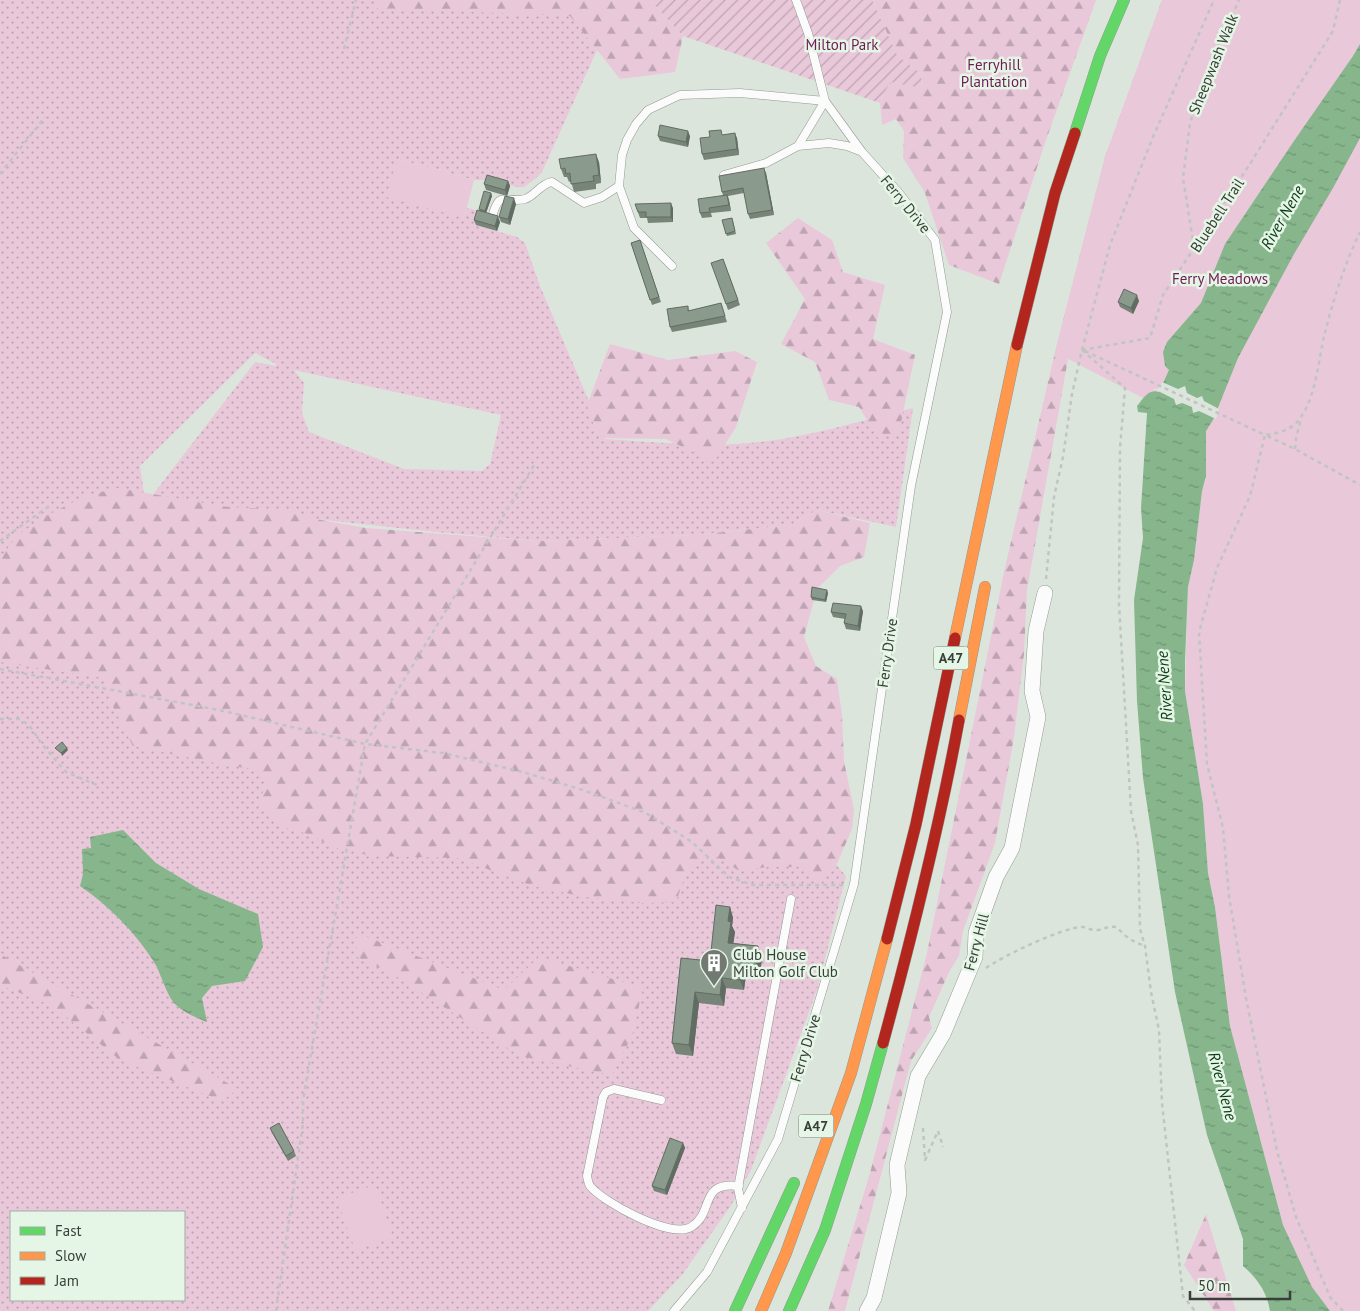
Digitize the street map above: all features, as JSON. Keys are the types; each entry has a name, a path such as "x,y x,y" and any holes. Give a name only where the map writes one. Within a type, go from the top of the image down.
{"highway":[{"name":"A47","path":"761,1311 793,1234 848,1082 888,937 916,824 1016,349 1055,194 1100,56 1124,0"},
{"name":"A47","path":"871,1126 877,1107 907,955 946,784 987,574"},
{"name":"A47","path":"846,1048 888,937"},
{"name":"A47","path":"789,1311 834,1203 866,1104 907,955"},
{"path":"735,1311 797,1175"}],"street":[{"name":"Ferry Hill","path":"866,1311 874,1298 899,1193 896,1165 918,1076 943,1034 975,957 976,934 996,877 1012,848 1038,717 1032,691 1036,631 1045,593"}],"lane":[{"name":"Ferry Drive","path":"674,1311 707,1272 778,1139 854,884 911,486 947,312 935,240 899,193 862,152 825,101 808,33 796,0"},
{"path":"672,266 634,228 619,186 622,154 627,140 636,124 648,110 680,95 740,93 825,101 798,146"},
{"path":"724,175 766,163 798,146 829,143 847,146 862,152"},
{"path":"492,217 496,203 502,198 526,199 545,183 552,182 584,203 602,197 619,186"},
{"path":"742,1208 739,1186 791,899"},
{"path":"660,1100 614,1089 606,1092 603,1097 587,1176 591,1188 614,1204 657,1226 683,1229 691,1227 698,1220 712,1193 719,1187 726,1184 739,1186"}],"path":[{"path":"344,49 356,0"},
{"path":"1045,593 1054,497 1063,457 1072,394 1110,245 1153,137 1214,0"},
{"name":"Sheepwash Walk","path":"1194,248 1184,178 1190,123 1207,71 1239,0"},
{"name":"Bluebell Trail","path":"1082,350 1150,338 1163,296 1248,167 1333,31 1340,0"},
{"path":"0,174 45,117"},
{"path":"1295,449 1301,417 1316,380 1324,337 1333,306 1360,232"},
{"path":"1082,350 1295,449 1360,485"},
{"path":"1082,350 1125,388 1120,448 1119,604 1131,810 1138,845 1140,929 1145,946 1151,992 1160,1030 1162,1103 1184,1296 1195,1311"},
{"path":"1265,435 1279,433 1292,427 1301,417"},
{"path":"1265,435 1250,496 1217,568 1199,632 1207,764 1223,828 1230,905 1246,998 1277,1151 1296,1217 1330,1297 1343,1311"},
{"path":"276,1311 303,1123 303,1100 365,744 536,462"},
{"path":"0,541 52,504"},
{"path":"0,668 219,710 365,744 443,752 523,772 583,790 646,814 692,842 729,877 753,885 800,884 828,886 854,884"},
{"path":"0,719 19,719 29,725 41,743 66,772 97,786"},
{"path":"999,959 1060,933 1082,927 1099,930 1107,926 1117,927 1134,942 1145,946"},
{"path":"923,1128 925,1160 938,1131 943,1147"}],"green space":[{"path":"0,0 558,0 597,50 542,172 535,179 524,187 516,187 489,180 474,180 397,159 464,218 467,208 480,211 476,225 517,237 525,243 540,286 605,439 695,444 770,441 811,434 913,408 896,527 817,510 791,525 696,535 537,541 148,501 255,362 276,366 276,364 255,353 140,466 150,535 775,796 846,876 817,990 751,1170 730,1207 682,1275 648,1311 0,1311","holes":["294,370 501,415 490,464 482,471 404,469 309,432 302,413 304,383"]},
{"path":"375,0 650,0 683,36 675,72 620,79 570,16 373,8"},
{"name":"Milton Park","path":"650,0 872,0 897,55 921,74 922,88 890,82 880,103 683,36"},
{"name":"Ferryhill Plantation","path":"872,0 1096,0 1045,143 999,284 949,265 925,193 903,158 904,131 896,119 882,125 880,103 890,82 922,87 921,74 897,55"},
{"path":"1162,0 1068,359 1027,590 1024,654 1014,737 995,843 963,931 959,956 950,970 929,1017 932,1028 911,1061 845,1311 828,1311 870,1173 927,953 1004,572 1055,352 1105,157"},
{"name":"Ferry Meadows","path":"1162,0 1360,0 1360,1311 1330,1311 1312,1287 1283,1225 1230,1026 1215,907 1208,873 1203,804 1185,691 1188,587 1194,560 1202,491 1206,476 1206,431 1055,352 1105,157"},
{"path":"397,159 474,180 464,218 386,197"},
{"path":"798,218 832,240 843,272 885,285 873,339 915,355 899,432 878,438 859,407 829,400 815,362 781,344 805,299 766,243"},
{"path":"610,344 668,360 735,351 757,362 736,427 714,462 666,439 600,438 586,408"},
{"path":"118,488 227,507 289,510 321,520 366,528 537,541 696,535 791,525 817,510 870,523 864,557 840,566 817,589 804,637 816,666 837,679 842,715 844,761 854,810 852,829 836,866 821,883 798,867 738,870 712,854 687,870 676,902 643,903 585,897 533,886 458,858 372,856 333,847 311,835 277,825 260,803 265,783 253,769 133,746 111,703 103,678 0,662 0,558 18,535 46,516 83,497"},
{"path":"357,933 504,990 539,957 643,988 632,1036 612,1075 520,1056 391,973 357,957"},
{"path":"0,954 238,1089 222,1101 120,1060 53,1006 0,985"},
{"path":"375,1185 393,1237 355,1250 337,1198"},
{"path":"1206,1214 1236,1311 1214,1311 1184,1265"}],"water":[{"name":"River Nene","path":"1360,44 1360,138 1238,358 1213,420 1206,431 1206,476 1202,491 1194,560 1188,587 1185,691 1203,804 1208,873 1215,907 1230,1026 1283,1225 1312,1287 1330,1311 1270,1311 1261,1286 1243,1266 1243,1239 1207,1135 1175,992 1143,778 1137,701 1134,600 1143,538 1141,508 1147,413 1138,412 1137,406 1149,393 1159,392 1169,370 1165,366 1163,352 1167,342 1201,303 1225,244"},
{"path":"123,830 156,863 199,889 258,914 263,947 245,981 212,986 202,998 207,1022 185,1012 174,1003 154,962 130,930 101,902 80,886 83,874 82,849 91,848 90,837"}],"pier":[{"path":"1162,382 1178,389 1185,386 1187,393 1197,398 1202,396 1204,401 1219,409 1216,419 1199,411 1193,413 1192,407 1182,403 1176,405 1174,399 1151,389 1158,389"}],"building":[{"path":"660,125 688,131 686,142 658,136"},
{"path":"721,130 722,135 735,133 737,149 702,154 700,138 710,137 709,131"},
{"path":"596,154 599,175 593,176 594,181 571,184 570,173 566,174 565,168 561,169 559,159"},
{"path":"764,168 772,210 748,214 743,188 722,192 719,176"},
{"path":"487,175 508,181 505,190 484,184"},
{"path":"484,191 491,193 485,211 479,209"},
{"path":"727,195 729,205 709,208 710,212 700,213 698,199"},
{"path":"505,196 514,198 508,219 499,217"},
{"path":"671,203 671,217 646,217 646,212 638,212 635,204"},
{"path":"477,210 498,216 495,226 474,220"},
{"path":"732,218 735,231 726,234 722,220"},
{"path":"640,240 659,297 650,300 631,243"},
{"path":"723,259 738,300 726,304 711,263"},
{"path":"1124,289 1137,295 1131,308 1118,302"},
{"path":"721,303 725,316 670,327 667,309 688,306 688,311"},
{"path":"812,587 827,590 825,600 811,597"},
{"path":"833,603 861,606 858,626 844,623 846,614 831,612"},
{"path":"62,742 67,748 61,753 55,748"},
{"name":"Club House Milton Golf Club","path":"716,905 730,907 728,921 731,922 728,943 758,946 756,966 742,964 740,980 722,978 720,995 695,992 689,1045 672,1043 681,958 710,961"},
{"path":"279,1123 294,1151 286,1156 270,1128"},
{"path":"670,1138 683,1143 665,1190 652,1186"}],"traffic: fast":[{"path":"1075,133 1100,56 1124,0"},
{"path":"789,1311 825,1230 866,1104 883,1043"},
{"path":"735,1311 794,1183"}],"traffic: slow":[{"path":"955,638 1017,345"},
{"path":"959,720 985,587"},
{"path":"761,1311 786,1253 851,1073 887,939"}],"traffic: jam":[{"path":"1017,345 1055,193 1075,133"},
{"path":"887,939 916,824 955,638"},
{"path":"883,1043 924,882 959,720"}],"place":[{"name":"Club House Milton Golf Club","path":"714,987"}]}
